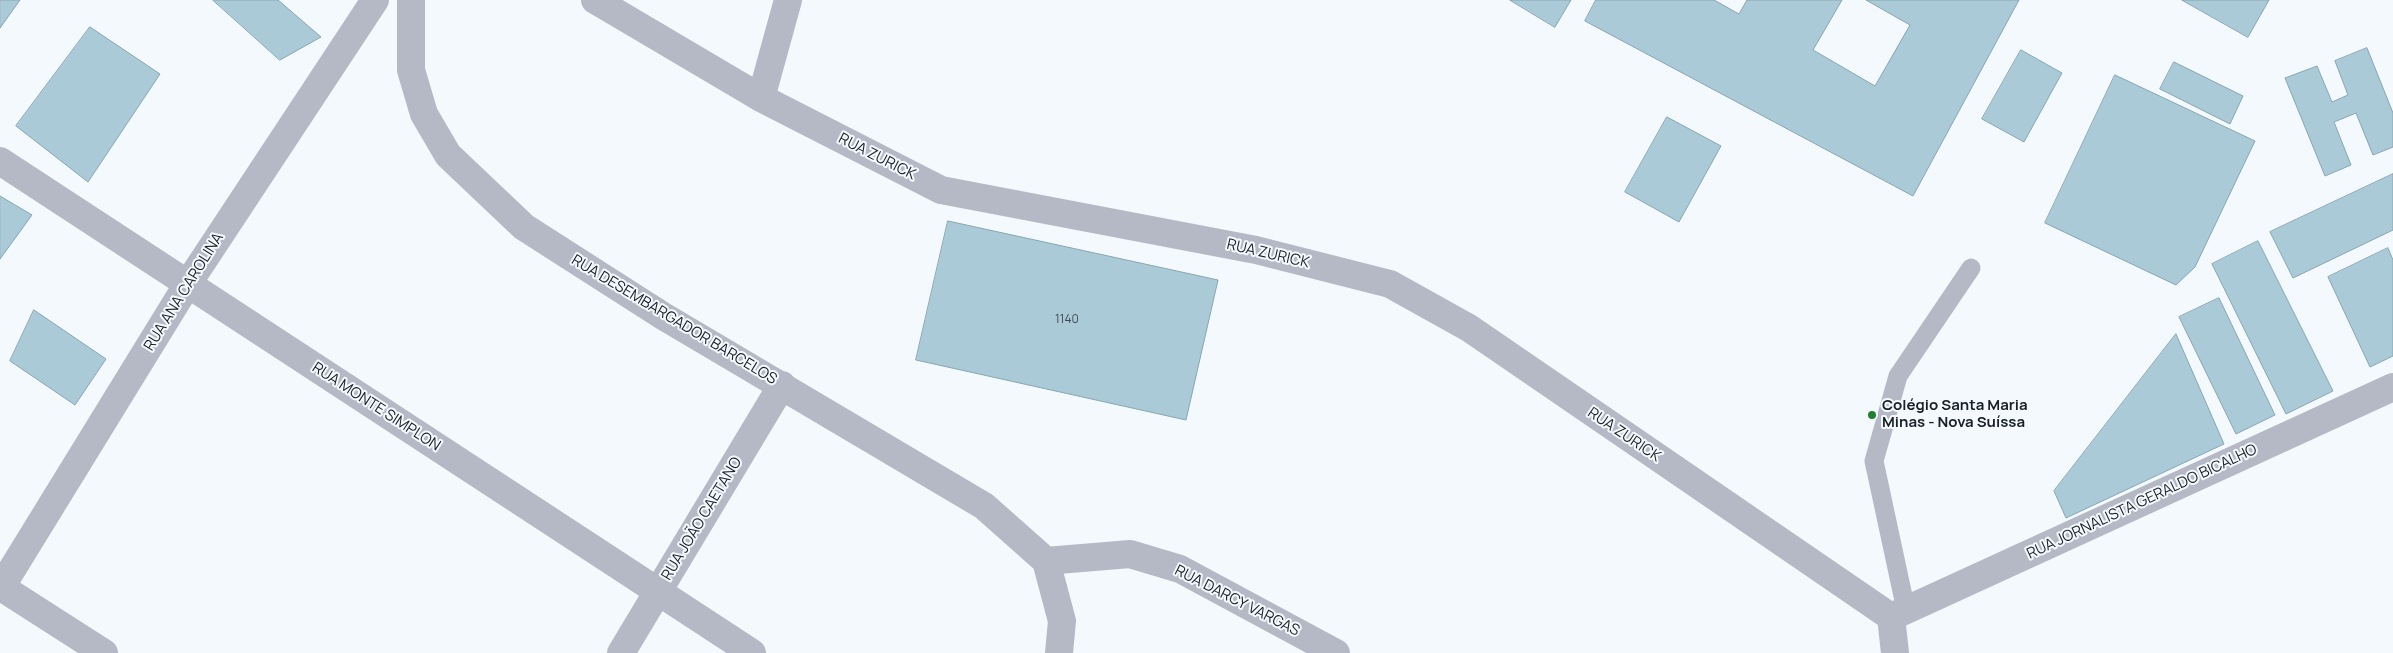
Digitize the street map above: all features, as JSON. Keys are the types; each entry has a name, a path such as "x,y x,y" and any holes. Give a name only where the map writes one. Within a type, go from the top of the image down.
{"street":[{"name":"RUA ANA CAROLINA","path":"1,588 187,284 375,0"},
{"name":"RUA DESEMBARGADOR BARCELOS","path":"411,0 411,70 424,114 448,154 524,227 663,316 984,506 1046,561"},
{"name":"RUA ZURICK","path":"595,0 762,98 941,190 1256,250 1390,284 1469,328 1899,614"},
{"path":"762,98 788,0"},
{"name":"RUA MONTE SIMPLON","path":"0,161 752,653"},
{"name":"RUA JOÃO CAETANO","path":"620,653 782,385"},
{"name":"RUA JORNALISTA GERALDO BICALHO","path":"1899,614 2393,387"},
{"name":"RUA DARCY VARGAS","path":"1046,561 1130,554 1180,569 1336,653"},
{"path":"1046,561 1062,621 1059,653"},
{"path":"1,588 104,653"},
{"path":"1895,653 1899,614"}],"lane":[{"path":"1899,614 1874,460 1898,376 1971,268"}],"building":[{"path":"0,0 20,0 0,28"},
{"path":"213,0 278,0 321,37 280,60"},
{"path":"1510,0 1571,0 1555,27"},
{"path":"1596,0 1714,0 1739,14 1747,0 1842,0 1813,50 1875,86 1910,25 1866,0 2019,0 1913,196 1585,21"},
{"path":"2182,0 2269,0 2248,37"},
{"path":"90,27 160,74 88,182 16,126"},
{"path":"2367,48 2393,113 2393,147 2373,155 2356,113 2334,122 2351,165 2325,176 2285,78 2317,66 2332,102 2348,95 2335,61"},
{"path":"2021,50 2062,73 2024,142 1982,119"},
{"path":"2174,62 2243,96 2230,124 2160,89"},
{"path":"2115,75 2255,141 2195,267 2176,285 2045,223"},
{"path":"1667,117 1721,146 1679,222 1625,192"},
{"path":"2393,174 2393,230 2293,278 2270,232"},
{"path":"0,196 32,215 0,259"},
{"path":"948,221 1218,280 1186,420 916,360"},
{"path":"2258,241 2333,391 2286,414 2212,264"},
{"path":"2388,248 2393,260 2393,356 2370,367 2328,277"},
{"path":"2219,298 2275,415 2236,434 2179,317"},
{"path":"34,310 106,359 75,405 10,361"},
{"path":"2176,334 2224,444 2066,518 2054,491"}],"place":[{"name":"Colégio Santa Maria Minas - Nova Suíssa","path":"1872,415"}]}
